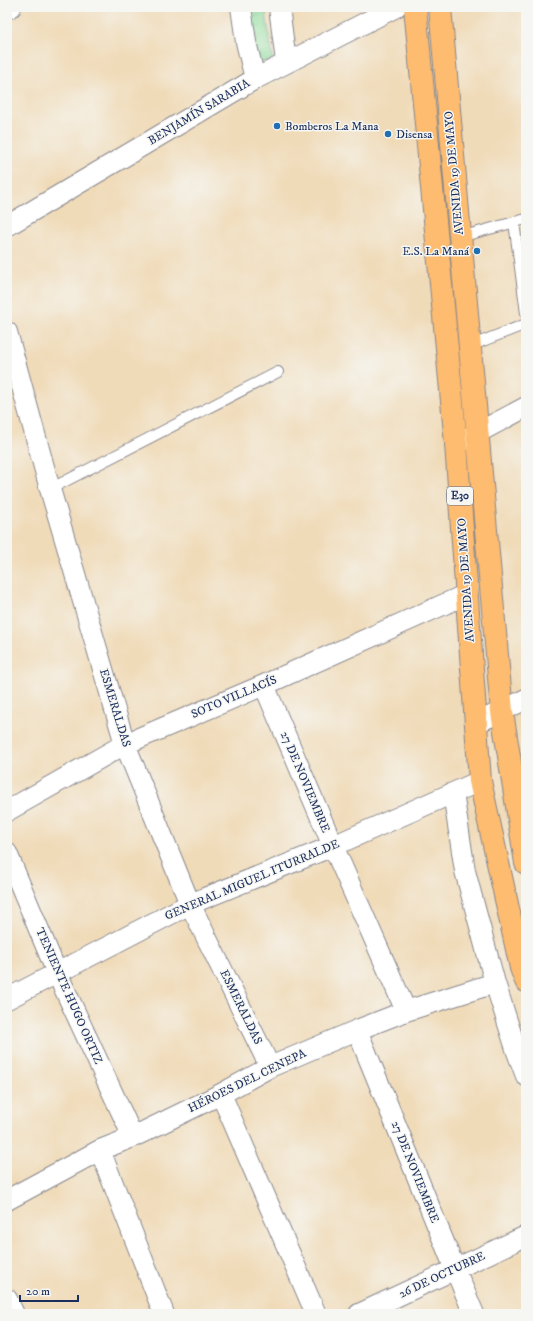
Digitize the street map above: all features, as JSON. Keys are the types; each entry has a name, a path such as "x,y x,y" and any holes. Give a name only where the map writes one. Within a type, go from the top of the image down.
{"highway":[{"name":"AVENIDA 19 DE MAYO","path":"414,7 456,444 480,781 524,971"},
{"name":"AVENIDA 19 DE MAYO","path":"440,7 502,712 526,863"}],"street":[{"path":"7,9 11,7"},
{"path":"240,7 246,42 255,79"},
{"path":"279,7 286,62"},
{"name":"BENJAMÍN SARABIA","path":"7,226 255,79 396,7"},
{"name":"ESMERALDAS","path":"7,332 50,489 125,744 190,904 270,1067"},
{"path":"456,444 526,407"},
{"name":"SOTO VILLACÍS","path":"7,811 125,744 467,594"},
{"name":"27 DE NOVIEMBRE","path":"264,684 333,846 406,1011"},
{"path":"477,723 526,699"},
{"name":"GENERAL MIGUEL ITURRALDE","path":"7,999 190,904 333,846 480,781"},
{"path":"453,793 465,871 495,982 526,1076"},
{"name":"TENIENTE HUGO ORTIZ","path":"7,853 57,973 133,1137"},
{"name":"HÉROES DEL CENEPA","path":"7,1200 100,1150 133,1137 221,1094 270,1067 406,1011 495,982"},
{"name":"27 DE NOVIEMBRE","path":"357,1030 454,1269 474,1314"},
{"path":"221,1094 316,1314"},
{"path":"100,1150 164,1314"},
{"name":"26 DE OCTUBRE","path":"359,1314 526,1236"},
{"path":"7,1299 14,1314"}],"lane":[{"path":"460,236 526,219"},
{"path":"514,222 526,313"},
{"path":"470,346 526,324"},
{"path":"50,489 278,372"}],"green space":[{"path":"248,7 265,7 273,60 257,63"}],"place":[{"name":"Bomberos La Mana","path":"277,126"},
{"name":"Disensa","path":"388,134"},
{"name":"E.S. La Maná","path":"477,251"}]}
